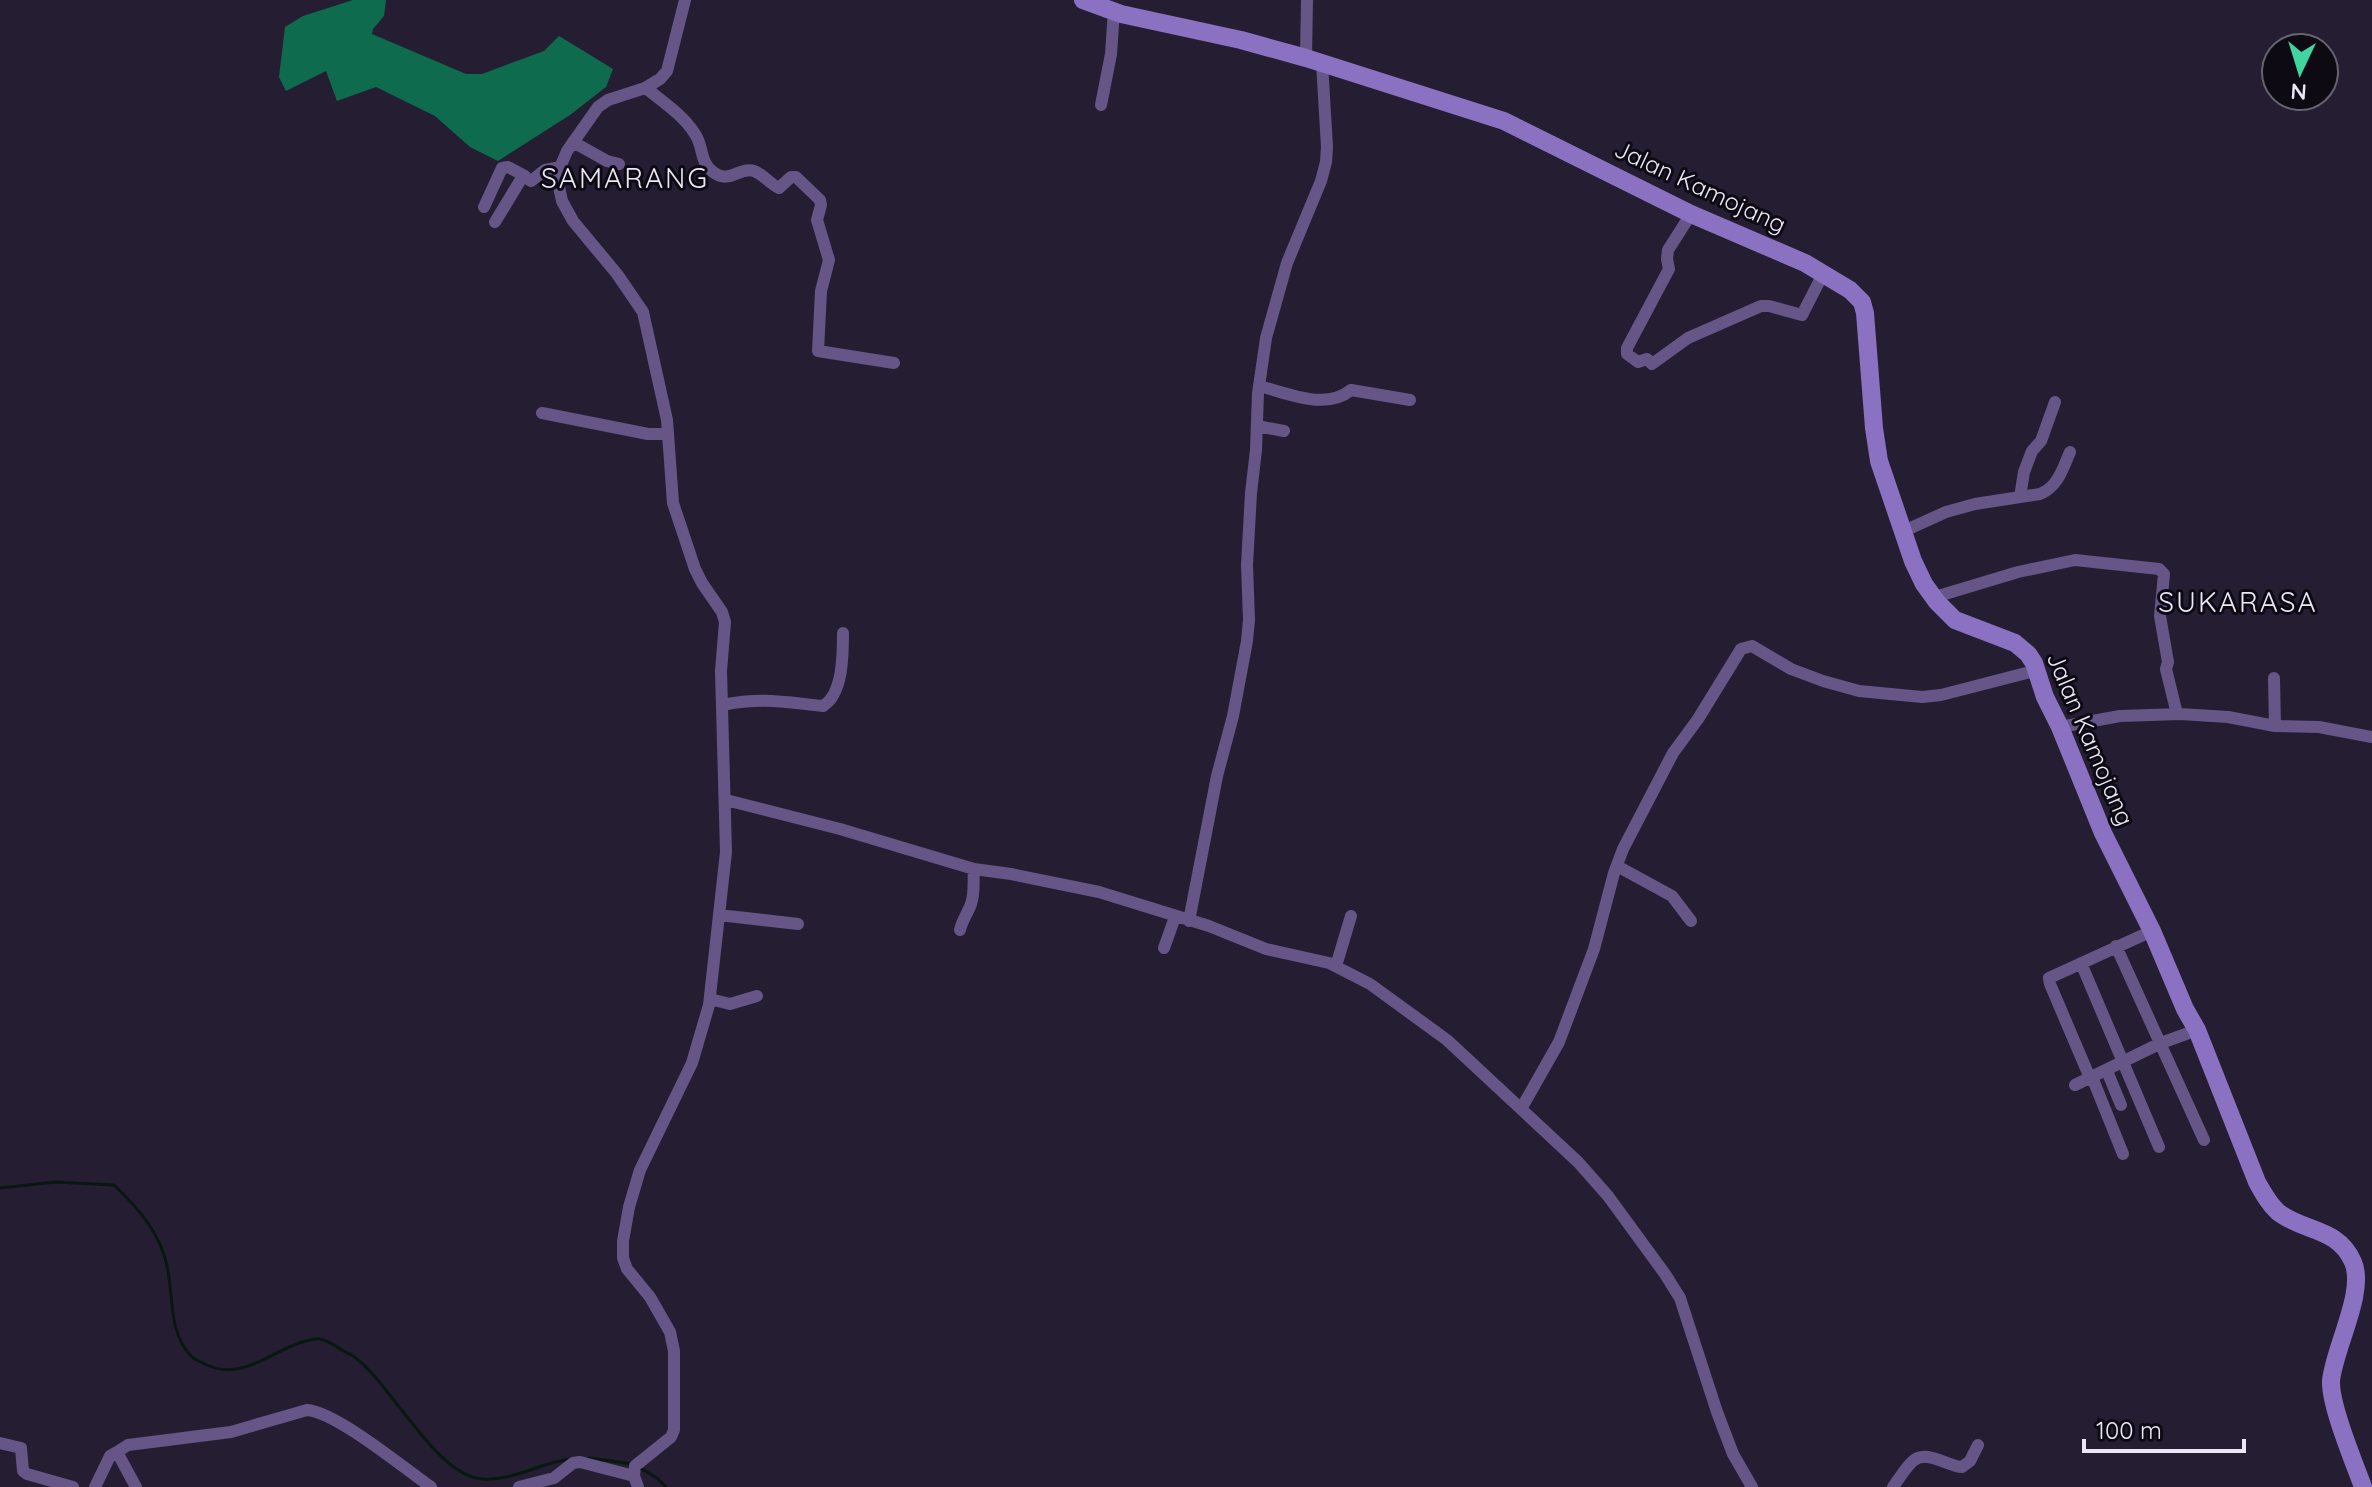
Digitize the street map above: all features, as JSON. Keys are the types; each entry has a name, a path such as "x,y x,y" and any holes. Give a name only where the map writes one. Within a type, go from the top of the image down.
{"main road":[{"name":"Jalan Kamojang","path":"1083,0 1114,11 1314,60 1504,121 1691,214 1786,253 1850,290 1862,302 1879,461 1913,561 1924,584 1955,620 2015,643 2028,654 2038,670 2045,697 2103,833 2197,1030 2257,1182 2269,1202 2284,1215 2340,1242 2354,1263 2355,1291 2331,1385 2345,1438 2363,1487"}],"street":[{"path":"519,1487 554,1478 573,1463 580,1462 636,1476 674,1430 673,1345 669,1329 656,1306 627,1269 623,1258 624,1231 640,1170 692,1063 710,999 726,852 721,671 724,618 699,576 673,503 668,434 643,312 617,274 573,221 562,201 558,182 561,167 573,142 601,104 646,88 667,71 685,0"},
{"path":"1189,921 1247,641 1247,565 1259,386 1266,338 1293,245 1324,173 1327,147 1307,0"},
{"path":"1101,105 1111,54 1114,11"},
{"path":"646,88 680,115 699,140 702,158 719,176 732,177 747,170 753,171 777,188 791,177 796,177 820,200 817,220 829,260 821,291 818,351 894,363"},
{"path":"573,142 607,161 619,164"},
{"path":"484,207 502,168 508,167 531,181 545,170 561,167"},
{"path":"495,222 525,176"},
{"path":"1691,214 1668,250 1669,269 1627,348 1627,354 1638,362 1647,359 1652,364 1688,338 1761,306 1802,315 1823,274"},
{"path":"1259,386 1326,402 1343,397 1351,390 1410,400"},
{"path":"2020,497 2024,472 2032,451 2041,441 2055,402"},
{"path":"542,413 648,434 668,434"},
{"path":"1257,426 1284,431"},
{"path":"1904,531 1946,512 1975,504 2040,494 2053,487 2070,452"},
{"path":"1935,597 2018,572 2075,560 2156,567 2164,574 2160,621 2168,662 2166,669 2177,714"},
{"path":"722,705 759,700 826,705 834,695 838,681 843,633"},
{"path":"1521,1109 1559,1042 1594,949 1617,866 1673,753 1743,647 1754,647 1791,669 1823,681 1859,691 1922,697 2038,670"},
{"path":"2274,678 2275,726"},
{"path":"2060,727 2107,718 2177,714 2228,717 2275,726 2319,727 2372,737"},
{"path":"726,800 854,833 974,869 1099,892 1209,926 1266,949 1336,966 1370,984 1447,1040 1578,1162 1608,1196 1680,1298 1728,1440 1752,1487"},
{"path":"1617,866 1672,896 1691,921"},
{"path":"960,930 974,892 974,869"},
{"path":"719,915 798,924"},
{"path":"1336,966 1351,916"},
{"path":"1164,948 1175,917"},
{"path":"2123,1154 2048,981 2152,931"},
{"path":"2116,946 2204,1140"},
{"path":"2081,963 2159,1147"},
{"path":"710,999 730,1004 757,996"},
{"path":"2075,1085 2161,1043 2197,1030"},
{"path":"2107,1071 2121,1105"},
{"path":"95,1487 110,1456 128,1445 231,1432 307,1410 337,1421 431,1487"},
{"path":"0,1443 21,1448 23,1471 27,1474 73,1487"},
{"path":"1893,1487 1913,1460 1919,1457 1962,1467 1970,1461 1978,1445"},
{"path":"117,1452 136,1487"}],"green space":[{"path":"353,0 386,0 384,16 372,34 466,74 482,74 544,51 559,36 613,69 606,87 570,115 498,161 470,147 435,116 376,87 337,101 326,71 286,91 279,77 285,27 303,16"}],"waterway":[{"path":"0,1188 56,1182 114,1185 137,1209 156,1237 168,1270 178,1334 183,1346 200,1362 232,1370 256,1363 302,1342 323,1340 354,1356 371,1372 432,1447 465,1474 493,1479 570,1459"},
{"path":"589,1458 633,1464"},
{"path":"640,1468 666,1487"}],"district":[{"name":"SAMARANG","path":"625,178"},
{"name":"SUKARASA","path":"2238,602"}]}
